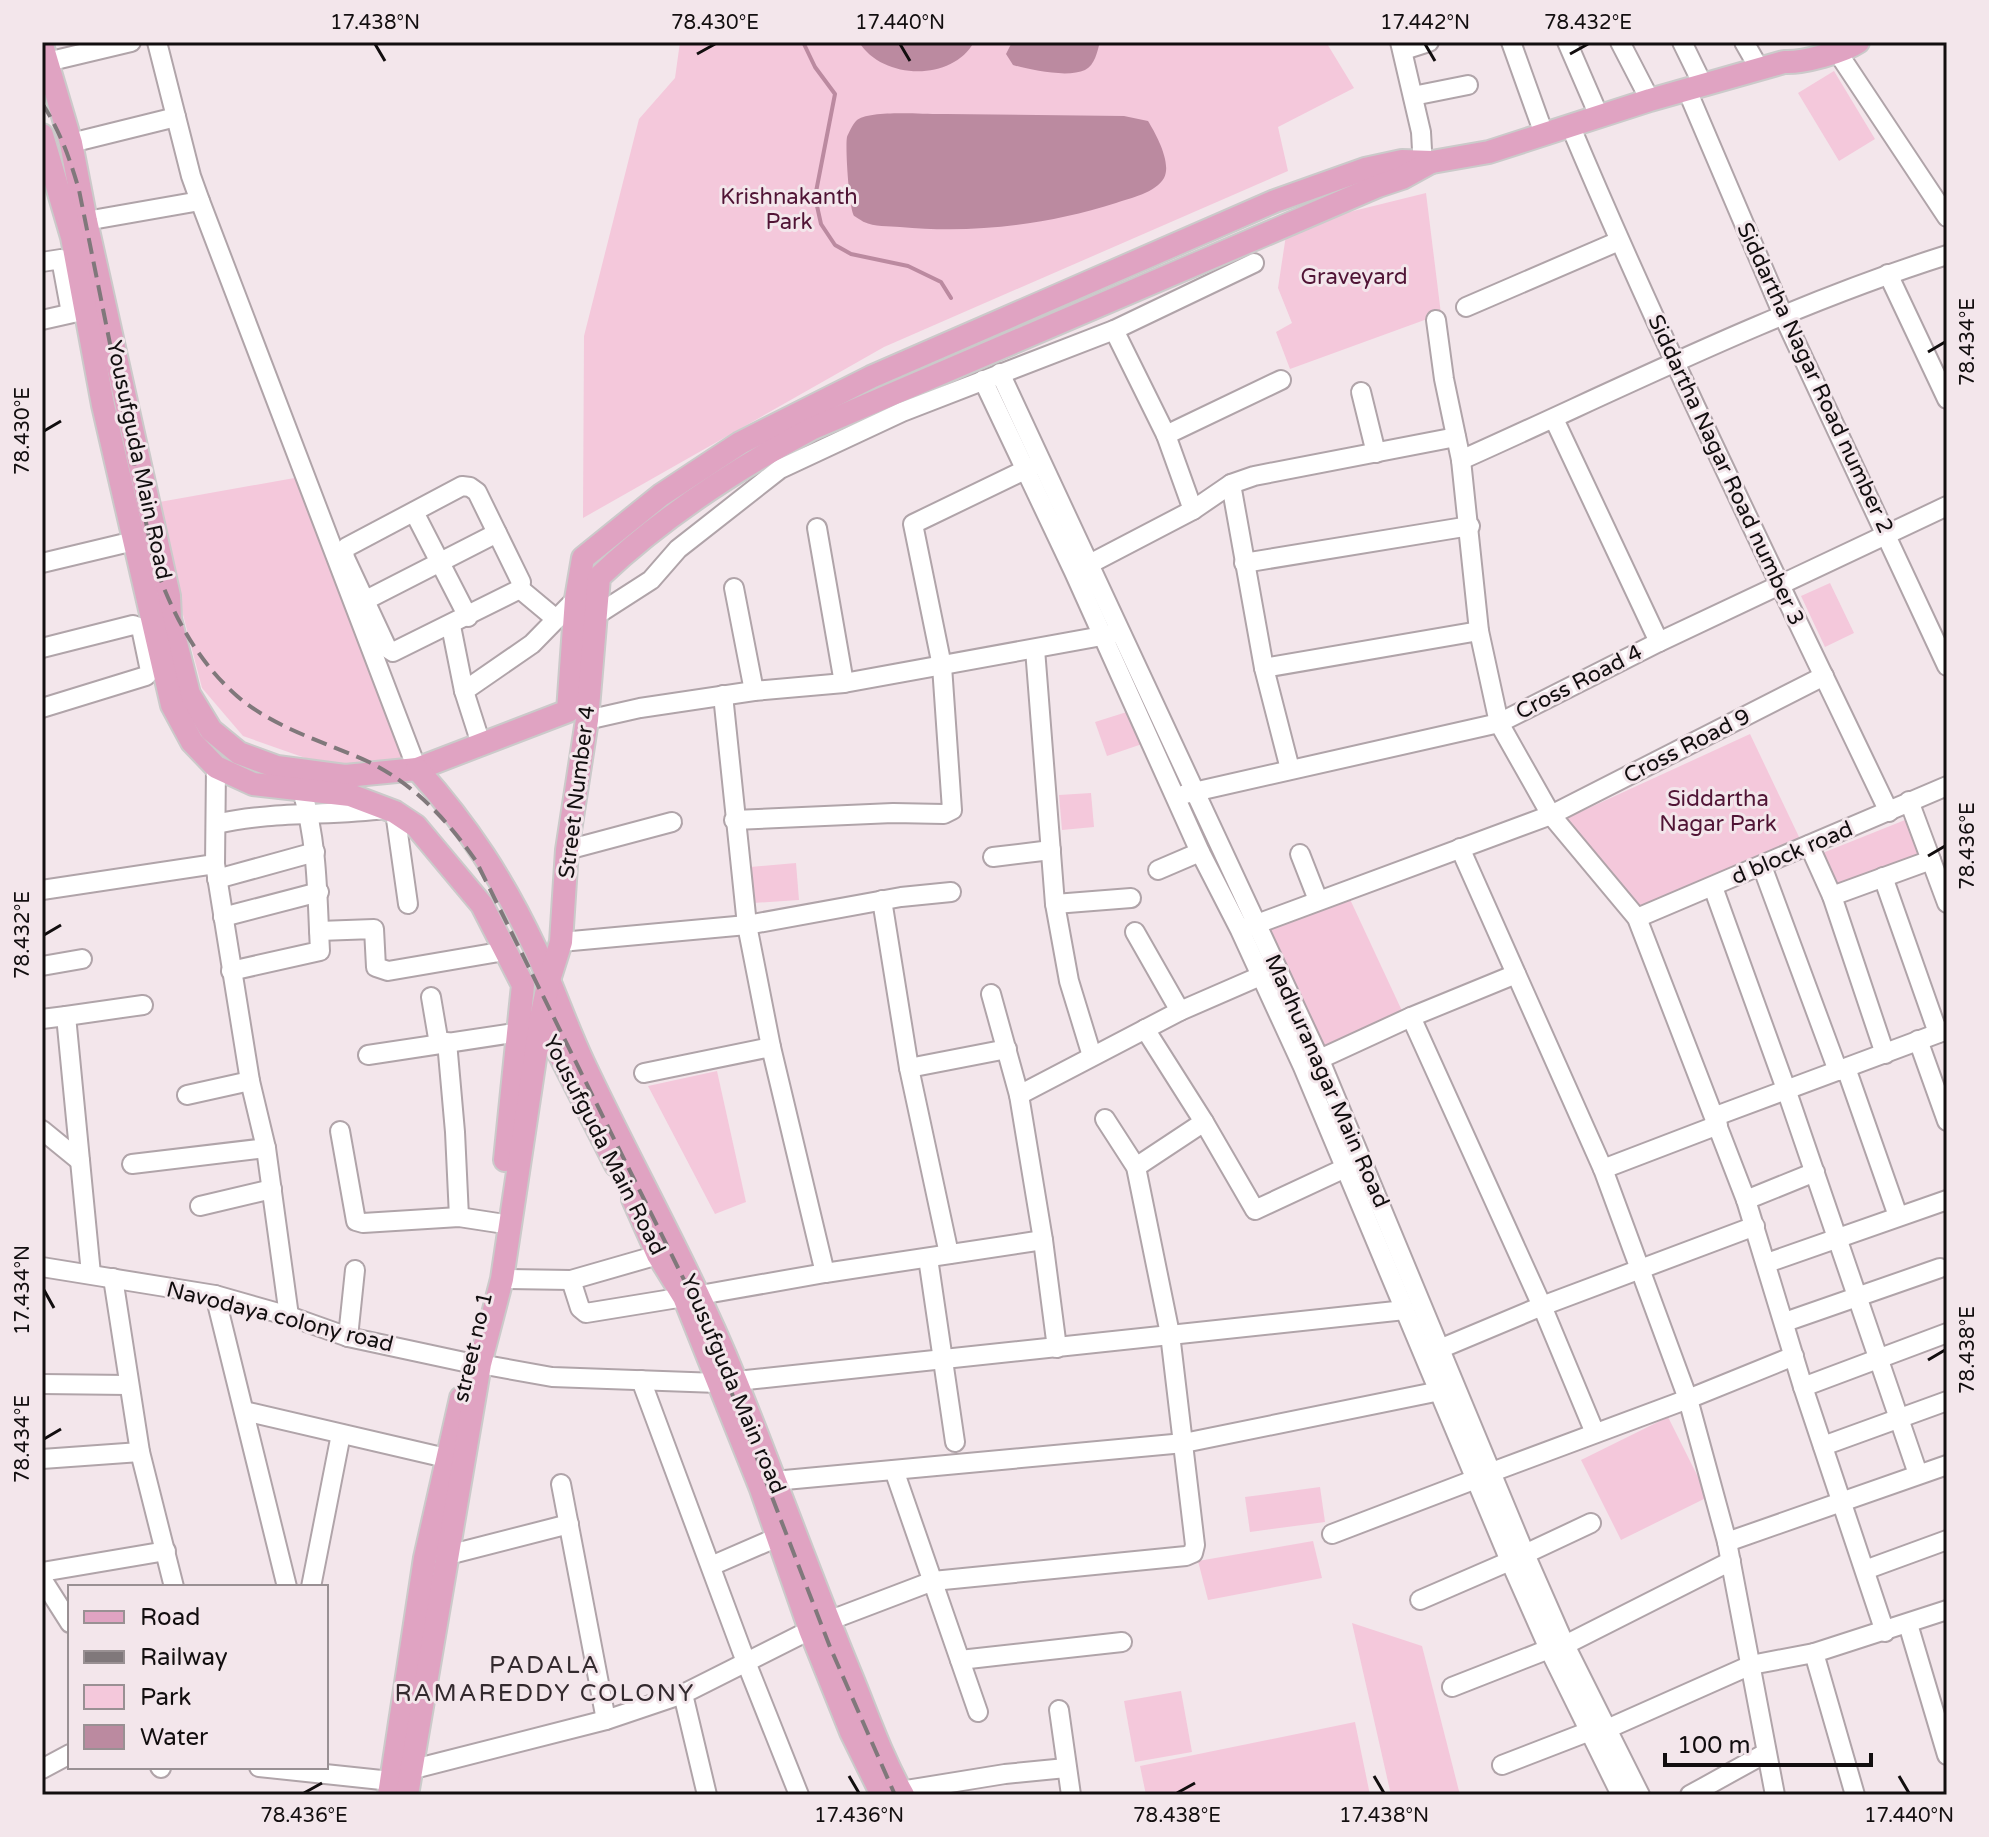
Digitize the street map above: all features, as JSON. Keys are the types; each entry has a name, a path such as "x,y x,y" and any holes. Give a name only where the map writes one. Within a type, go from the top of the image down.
{"main road":[{"path":"348,785 417,769 568,711 589,605 599,577 628,550 754,459 811,429 1426,163 1489,152 1650,100 1838,46 1848,48 1858,42"},
{"name":"Yousufguda Main Road","path":"45,54 71,143 172,705 183,729 216,767 253,784 302,790 348,785"},
{"name":"Yousufguda Main Road","path":"42,135 48,179 72,237 78,312 163,658 211,730 239,753 277,767 348,785"},
{"path":"589,605 581,562 583,558 661,495 740,443 871,377 1275,201 1365,169 1402,161 1426,163"},
{"path":"581,562 599,577"},
{"name":"Street Number 4","path":"541,1018 561,942 567,850 587,720 589,605"},
{"path":"417,769 470,832 501,882 549,980"},
{"path":"348,785 416,826 482,905 523,985"},
{"name":"Yousufguda Main road","path":"549,980 692,1296"},
{"name":"Yousufguda Main Road","path":"523,985 629,1189 658,1255 692,1296 727,1382 778,1537 819,1626 851,1732 895,1794"},
{"name":"street no 1","path":"398,1782 425,1558 446,1458 502,1279 500,1238 523,985"},
{"name":"street no 1","path":"398,1782 448,1555 475,1364 541,1018"},
{"name":"Yousufguda Main road","path":"727,1382 774,1481 819,1626"}],"street":[{"path":"45,54 131,42"},
{"path":"157,42 200,201 417,769"},
{"path":"1426,163 1402,46 1429,42"},
{"path":"1511,42 1544,134"},
{"path":"1567,42 1599,116"},
{"path":"1620,42 1650,100"},
{"name":"Siddartha Nagar Road number 2","path":"1682,42 1695,88 1783,315 1947,666"},
{"path":"1744,42 1760,70"},
{"path":"1838,46 1947,217"},
{"path":"1413,96 1468,85"},
{"path":"71,143 176,117"},
{"name":"Siddartha Nagar Road number 3","path":"1570,125 1674,362 1889,812"},
{"path":"86,221 200,201"},
{"path":"1466,307 1619,241"},
{"path":"1461,460 1783,315 1888,274 1947,255"},
{"path":"42,262 61,259 78,312 42,320"},
{"path":"464,691 532,644 556,619 651,580 678,549 780,469 902,412 1114,330 1254,263"},
{"path":"1888,274 1947,399"},
{"path":"1436,320 1444,379 1461,460 1479,631 1499,723 1551,815 1637,918 1746,1200 1803,1387 1885,1632"},
{"path":"1114,330 1166,435 1193,510"},
{"name":"Madhuranagar Main Road","path":"991,377 1081,568 1200,852 1249,927"},
{"path":"1166,435 1281,380"},
{"path":"1361,392 1376,453"},
{"path":"1554,419 1659,642"},
{"path":"1081,568 1193,510 1231,484 1254,476 1456,437"},
{"path":"734,820 949,813 954,806 942,666 913,524 1032,467"},
{"path":"1231,484 1264,668 1290,769"},
{"path":"462,486 470,487 477,492 521,582 520,589 451,626 393,652 387,648 364,601 344,551 462,486"},
{"name":"Cross Road 4","path":"1175,797 1499,723 1659,642 1947,506"},
{"path":"414,512 468,617"},
{"path":"1244,563 1470,526"},
{"path":"817,528 844,683"},
{"path":"364,601 497,533"},
{"path":"42,563 134,541"},
{"path":"734,588 754,691"},
{"path":"520,589 556,619"},
{"path":"42,648 133,625 141,628 163,658 146,676 42,708"},
{"path":"451,626 464,691 481,744"},
{"path":"1264,668 1479,631"},
{"path":"587,720 723,695 844,683 1110,634"},
{"name":"Madhuranagar Main Road","path":"1110,634 1194,792 1557,1647 1599,1730 1640,1795"},
{"path":"1035,649 1055,904 1069,981 1092,1056"},
{"name":"Cross Road 9","path":"1249,927 1551,815 1824,676"},
{"path":"723,695 747,925 771,1047 825,1273"},
{"path":"216,767 216,872 250,1081 266,1148 289,1316"},
{"name":"d block road","path":"1637,918 1947,786"},
{"path":"231,971 320,951 315,852 302,790"},
{"path":"1909,801 1947,903"},
{"path":"216,824 246,817 392,810 408,904"},
{"path":"567,850 672,822"},
{"path":"1809,845 1832,896 1885,1054"},
{"path":"1460,848 1603,1169 1688,1399 1727,1542 1775,1795"},
{"path":"993,857 1051,850"},
{"path":"42,890 216,872 315,852"},
{"path":"1158,870 1200,852"},
{"path":"1300,854 1318,900"},
{"path":"1832,896 1931,860"},
{"path":"1762,866 1898,1216"},
{"path":"1603,1169 1786,1089 1943,1032 1883,877"},
{"path":"1713,887 1918,1474"},
{"path":"223,917 319,892"},
{"path":"561,942 747,925 882,900 951,892"},
{"path":"1055,904 1131,898"},
{"path":"882,900 909,1068 949,1254"},
{"path":"319,931 374,929 376,967 388,971 505,951"},
{"path":"1135,932 1180,1011"},
{"path":"42,966 82,959"},
{"path":"1019,1095 1180,1011 1270,972"},
{"path":"1311,1063 1516,974"},
{"path":"991,994 1019,1095 1057,1348"},
{"path":"431,997 443,1043 459,1217"},
{"path":"42,1019 143,1005"},
{"path":"66,1016 91,1274"},
{"path":"1411,1017 1542,1306 1595,1433"},
{"path":"1145,1029 1255,1210 1354,1164"},
{"path":"368,1055 520,1032"},
{"path":"1918,1040 1947,1121"},
{"path":"644,1073 771,1047"},
{"path":"909,1068 1007,1049"},
{"path":"187,1095 250,1081"},
{"path":"295,1769 398,1782 683,1694 819,1626 933,1581 1193,1553 1195,1545 1170,1334 1136,1167 1105,1119"},
{"path":"1136,1167 1204,1122"},
{"path":"42,1130 80,1161"},
{"path":"340,1131 356,1221 459,1217 500,1238"},
{"path":"132,1164 266,1148"},
{"name":"Madhuranagar Main Road","path":"1354,1164 1405,1310 1432,1352 1440,1391 1484,1476"},
{"path":"1746,1200 1815,1172"},
{"path":"200,1206 272,1189"},
{"path":"1767,1263 1947,1200"},
{"path":"1432,1352 1542,1306 1755,1226"},
{"path":"571,1280 580,1308 586,1313 1043,1240"},
{"path":"502,1279 571,1280 658,1255"},
{"path":"928,1258 955,1442"},
{"name":"Navodaya colony road","path":"42,1267 215,1295 348,1337 475,1364 552,1377 641,1380 727,1382 1405,1310"},
{"path":"1785,1322 1940,1268"},
{"path":"348,1337 355,1270"},
{"path":"113,1278 140,1452 174,1585"},
{"path":"215,1295 287,1585"},
{"path":"1803,1387 1947,1333"},
{"path":"1332,1534 1794,1356"},
{"path":"641,1380 799,1795"},
{"path":"42,1384 128,1385"},
{"path":"774,1481 1184,1443 1440,1391"},
{"path":"1823,1446 1947,1401"},
{"path":"244,1411 446,1458"},
{"path":"311,1585 341,1434"},
{"path":"42,1459 140,1452"},
{"path":"1727,1542 1947,1465"},
{"path":"894,1470 978,1712"},
{"path":"561,1484 606,1720"},
{"path":"1420,1600 1591,1523"},
{"path":"448,1555 569,1524"},
{"path":"711,1566 778,1537"},
{"path":"1865,1570 1947,1540"},
{"path":"42,1572 166,1551"},
{"path":"1452,1687 1557,1647 1731,1561"},
{"path":"42,1579 68,1620"},
{"path":"1502,1765 1599,1730 1751,1665 1814,1653 1947,1610"},
{"path":"1908,1624 1947,1755"},
{"path":"960,1660 1122,1642"},
{"path":"1814,1653 1855,1795"},
{"path":"683,1694 707,1795"},
{"path":"1059,1710 1071,1795"},
{"name":"Madhuranagar Main Road","path":"1599,1730 1621,1795"},
{"path":"1690,1795 1766,1753"},
{"path":"42,1769 68,1755"},
{"path":"895,1794 1005,1774 1066,1768"}],"green space":[{"name":"Krishnakanth Park","path":"680,42 1326,42 1354,88 1278,127 1288,171 884,347 583,518 584,336 639,119 675,78"},
{"path":"1834,71 1875,139 1839,161 1798,93"},
{"name":"Graveyard","path":"1426,193 1441,314 1290,369 1276,332 1292,323 1278,288 1286,235 1333,216"},
{"path":"300,477 412,756 348,773 243,736 202,688 154,503"},
{"path":"1830,583 1854,633 1825,647 1801,596"},
{"path":"1133,710 1145,743 1107,756 1095,722"},
{"name":"Siddartha Nagar Park","path":"1750,734 1800,839 1640,907 1567,818"},
{"path":"1091,793 1094,827 1062,830 1059,795"},
{"path":"1910,818 1925,852 1833,886 1815,856"},
{"path":"796,863 799,900 753,903 750,867"},
{"path":"1348,895 1403,1013 1310,1055 1252,932"},
{"path":"717,1071 746,1202 715,1214 648,1086"},
{"path":"1668,1417 1708,1497 1621,1540 1581,1460"},
{"path":"1320,1487 1325,1522 1250,1532 1245,1497"},
{"path":"1313,1541 1322,1578 1208,1600 1198,1561"},
{"path":"1352,1623 1422,1646 1460,1795 1391,1795"},
{"path":"1181,1691 1192,1752 1135,1762 1124,1701"},
{"path":"1355,1722 1370,1795 1146,1795 1140,1766"}],"water":[{"path":"859,42 974,42 964,55 950,64 934,70 917,71 884,64 870,55"},
{"path":"1012,42 1100,42 1088,68 1059,73 1013,65 1006,54"},
{"path":"885,114 1124,116 1148,121 1166,165 1160,183 1142,194 1063,217 982,228 928,229 872,225 854,216 852,211 847,143 856,121 863,117"}],"waterway":[{"path":"803,42 815,67 835,94 815,197 821,224 835,245 851,254 908,266 941,282 951,298"}],"railway":[{"path":"42,103 64,145 79,190 154,562 177,617 209,667 237,696 283,726 369,762 401,781 442,818 476,861 702,1316 830,1647 895,1795"}],"district":[{"name":"PADALA RAMAREDDY COLONY","path":"545,1679"}]}
